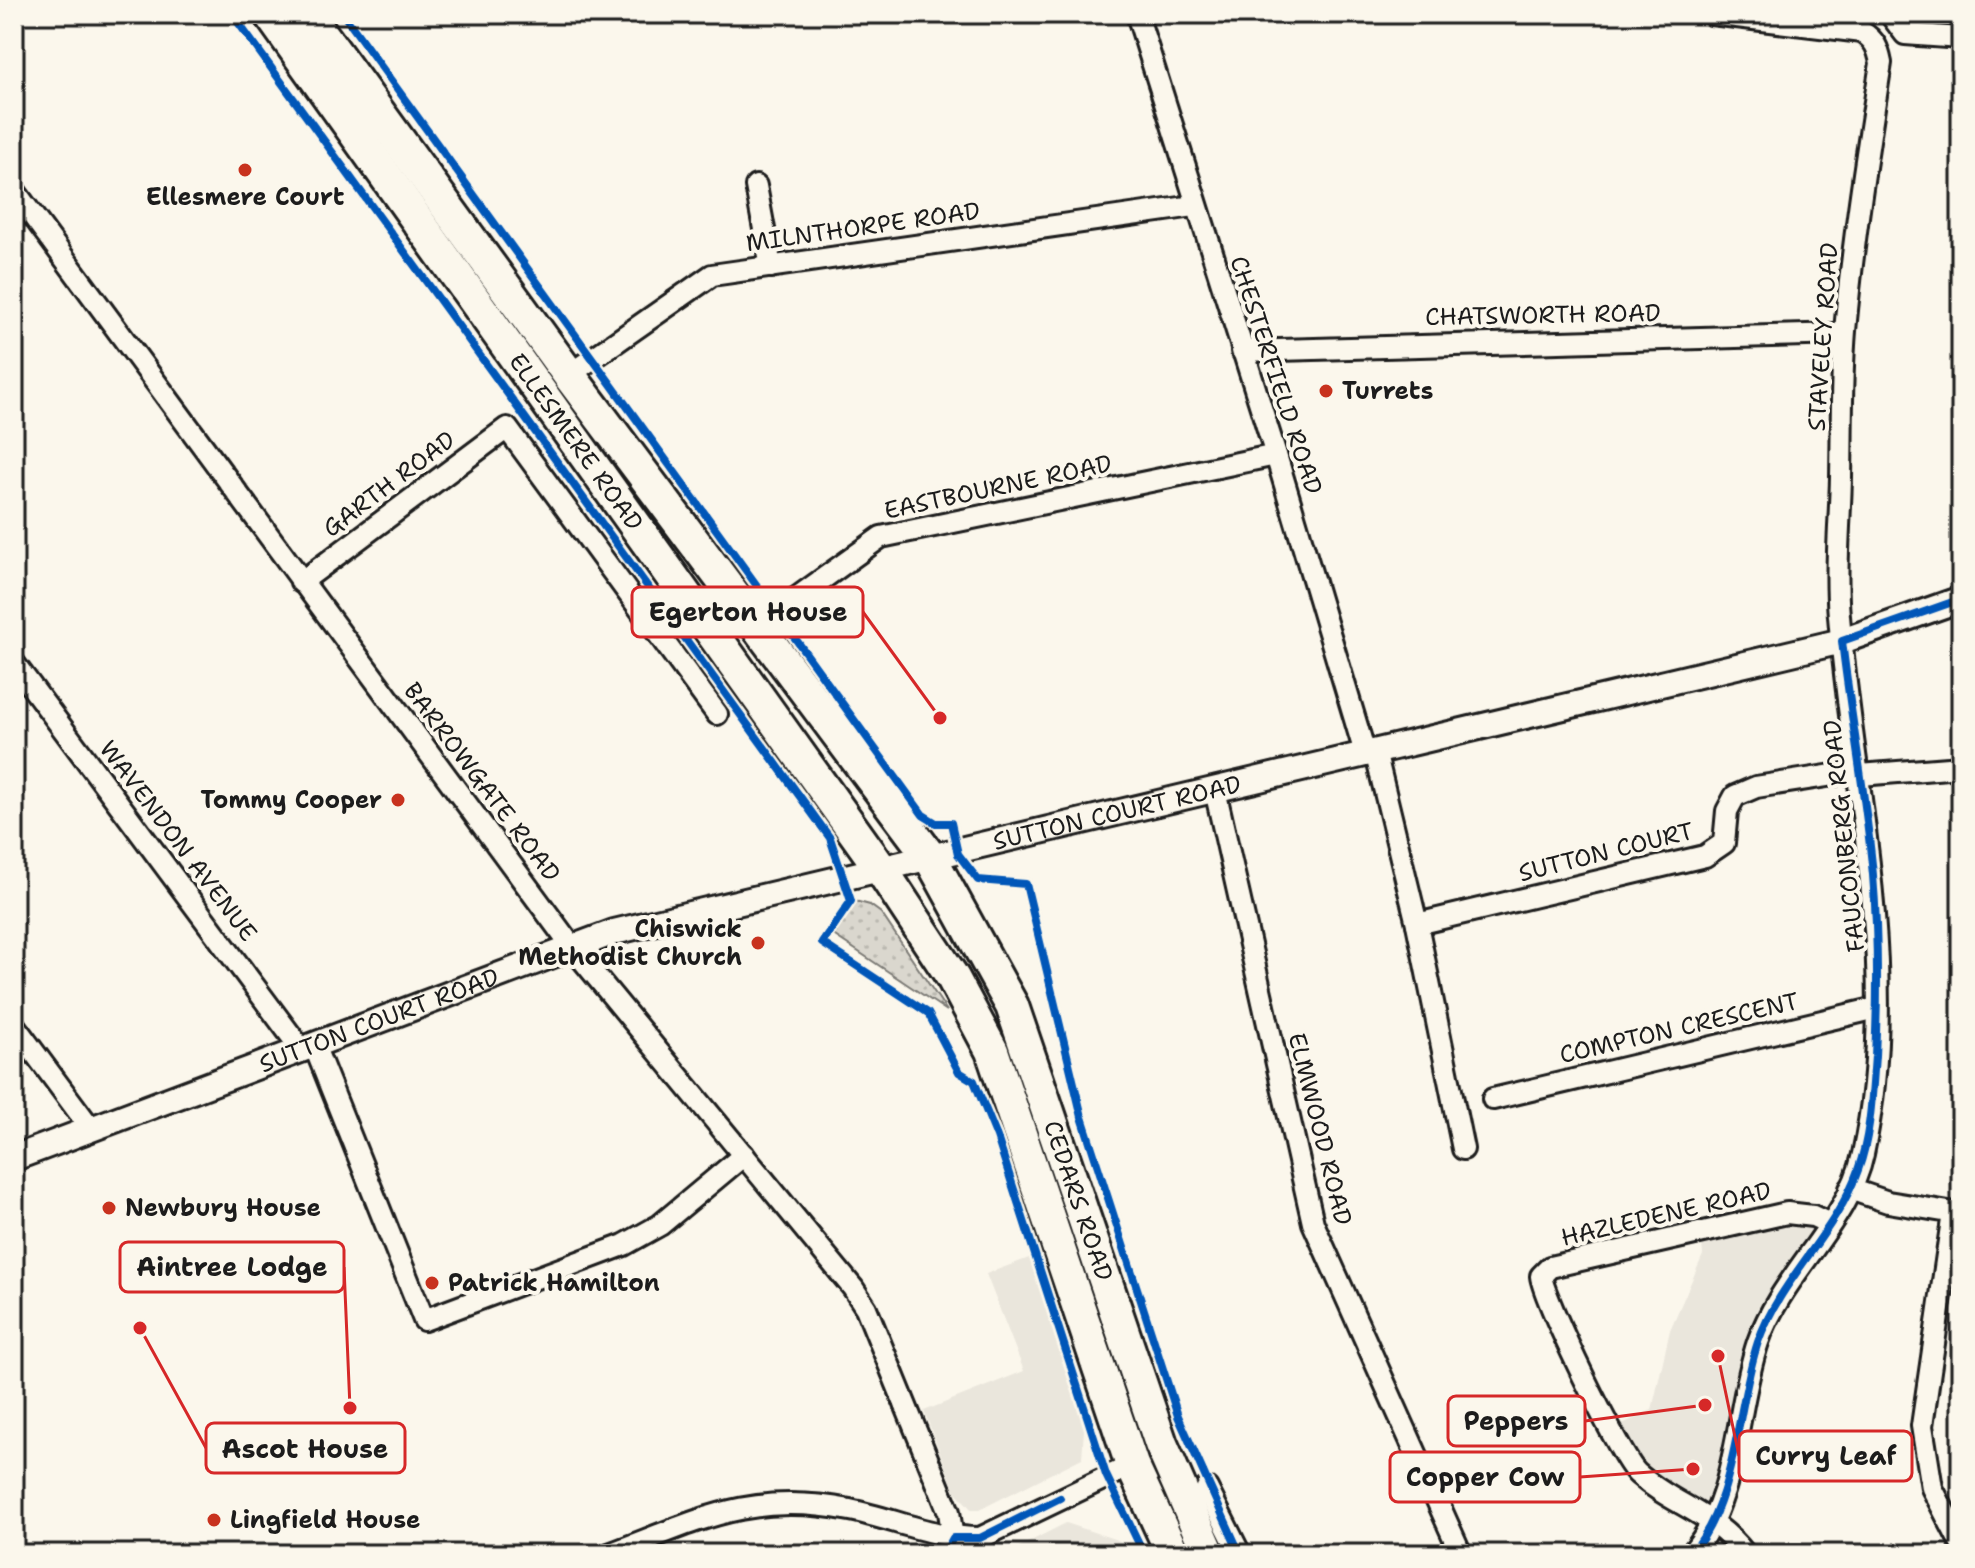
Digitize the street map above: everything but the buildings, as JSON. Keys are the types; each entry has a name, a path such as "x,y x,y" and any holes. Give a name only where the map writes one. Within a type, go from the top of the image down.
{"highway":[{"name":"ELLESMERE ROAD","path":"270,14 881,869"},
{"name":"ELLESMERE ROAD","path":"307,14 569,375 930,857"},
{"name":"CEDARS ROAD","path":"930,857 1012,1006 1161,1444 1209,1554"},
{"name":"CEDARS ROAD","path":"881,869 953,978 992,1051 1132,1465 1173,1554"}],"street":[{"name":"CHESTERFIELD ROAD","path":"1137,14 1194,206 1370,752 1417,924 1463,1149"},
{"name":"STAVELEY ROAD","path":"1711,14 1860,31 1874,41 1881,63 1864,161 1844,334 1839,612 1842,641"},
{"path":"1892,18 1905,34 1961,38"},
{"path":"756,186 771,267"},
{"name":"BARROWGATE ROAD","path":"14,190 572,947 866,1308 949,1512 949,1546"},
{"name":"MILNTHORPE ROAD","path":"569,375 712,275 1194,206"},
{"name":"CHATSWORTH ROAD","path":"1242,351 1844,334"},
{"name":"GARTH ROAD","path":"301,582 507,428 717,714"},
{"name":"EASTBOURNE ROAD","path":"756,627 881,537 1276,455"},
{"name":"SUTTON COURT ROAD","path":"14,1158 614,932 1842,641 1961,599"},
{"name":"FAUCONBERG ROAD","path":"1691,1554 1713,1520 1761,1335 1779,1299 1850,1189 1867,1136 1877,1008 1873,874 1842,641"},
{"name":"WAVENDON AVENUE","path":"14,663 307,1047 424,1320 624,1245 660,1225 744,1155"},
{"path":"1860,773 1961,767"},
{"name":"SUTTON COURT","path":"1417,924 1705,856 1724,843 1727,811 1735,796 1756,787 1860,773"},
{"name":"ELMWOOD ROAD","path":"1215,790 1313,1223 1461,1554"},
{"name":"COMPTON CRESCENT","path":"1493,1099 1877,1008"},
{"path":"14,1025 92,1130"},
{"path":"1850,1189 1875,1199 1957,1213 1922,1426 1932,1488 1961,1544"},
{"name":"HAZLEDENE ROAD","path":"1713,1520 1656,1488 1627,1462 1541,1276 1550,1267 1787,1213 1813,1216 1828,1223"},
{"path":"609,1554 731,1508 763,1503 840,1509 949,1546 980,1538 1132,1465"},
{"path":"1207,1488 1240,1554"},
{"path":"1713,1520 1745,1554"}],"shaded area":[{"path":"855,901 870,905 881,913 947,1011 832,934"},
{"path":"1787,1213 1828,1223 1779,1299 1713,1520 1668,1496 1610,1430 1652,1410 1670,1330 1703,1255 1701,1233"},
{"path":"1029,1258 1084,1430 1082,1458 979,1510 972,1510 955,1491 924,1411 1024,1371 986,1274"},
{"path":"1066,1523 1129,1544 1135,1554 1005,1554"}],"cycle path":[{"path":"232,14 830,838 851,901 822,943 928,1013 959,1072 974,1081 997,1137 1106,1475 1144,1554"},
{"path":"343,14 923,815 936,823 951,823 958,854 978,880 1026,884 1082,1117 1178,1416 1240,1554"},
{"path":"1691,1554 1718,1508 1727,1481 1758,1342 1780,1297 1848,1193 1858,1170 1868,1129 1877,1011 1875,898 1842,641 1961,599"},
{"path":"944,1554 953,1538 980,1538 1060,1498"}],"place":[{"name":"Ellesmere Court","path":"245,170"},
{"name":"Turrets","path":"1326,391"},
{"name":"Egerton House","path":"940,718"},
{"name":"Tommy Cooper","path":"398,800"},
{"name":"Chiswick Methodist Church","path":"758,943"},
{"name":"Newbury House","path":"109,1208"},
{"name":"Patrick Hamilton","path":"432,1283"},
{"name":"Ascot House","path":"140,1328"},
{"name":"Curry Leaf","path":"1718,1356"},
{"name":"Peppers","path":"1705,1405"},
{"name":"Aintree Lodge","path":"350,1408"},
{"name":"Copper Cow","path":"1693,1469"},
{"name":"Lingfield House","path":"214,1520"}]}
